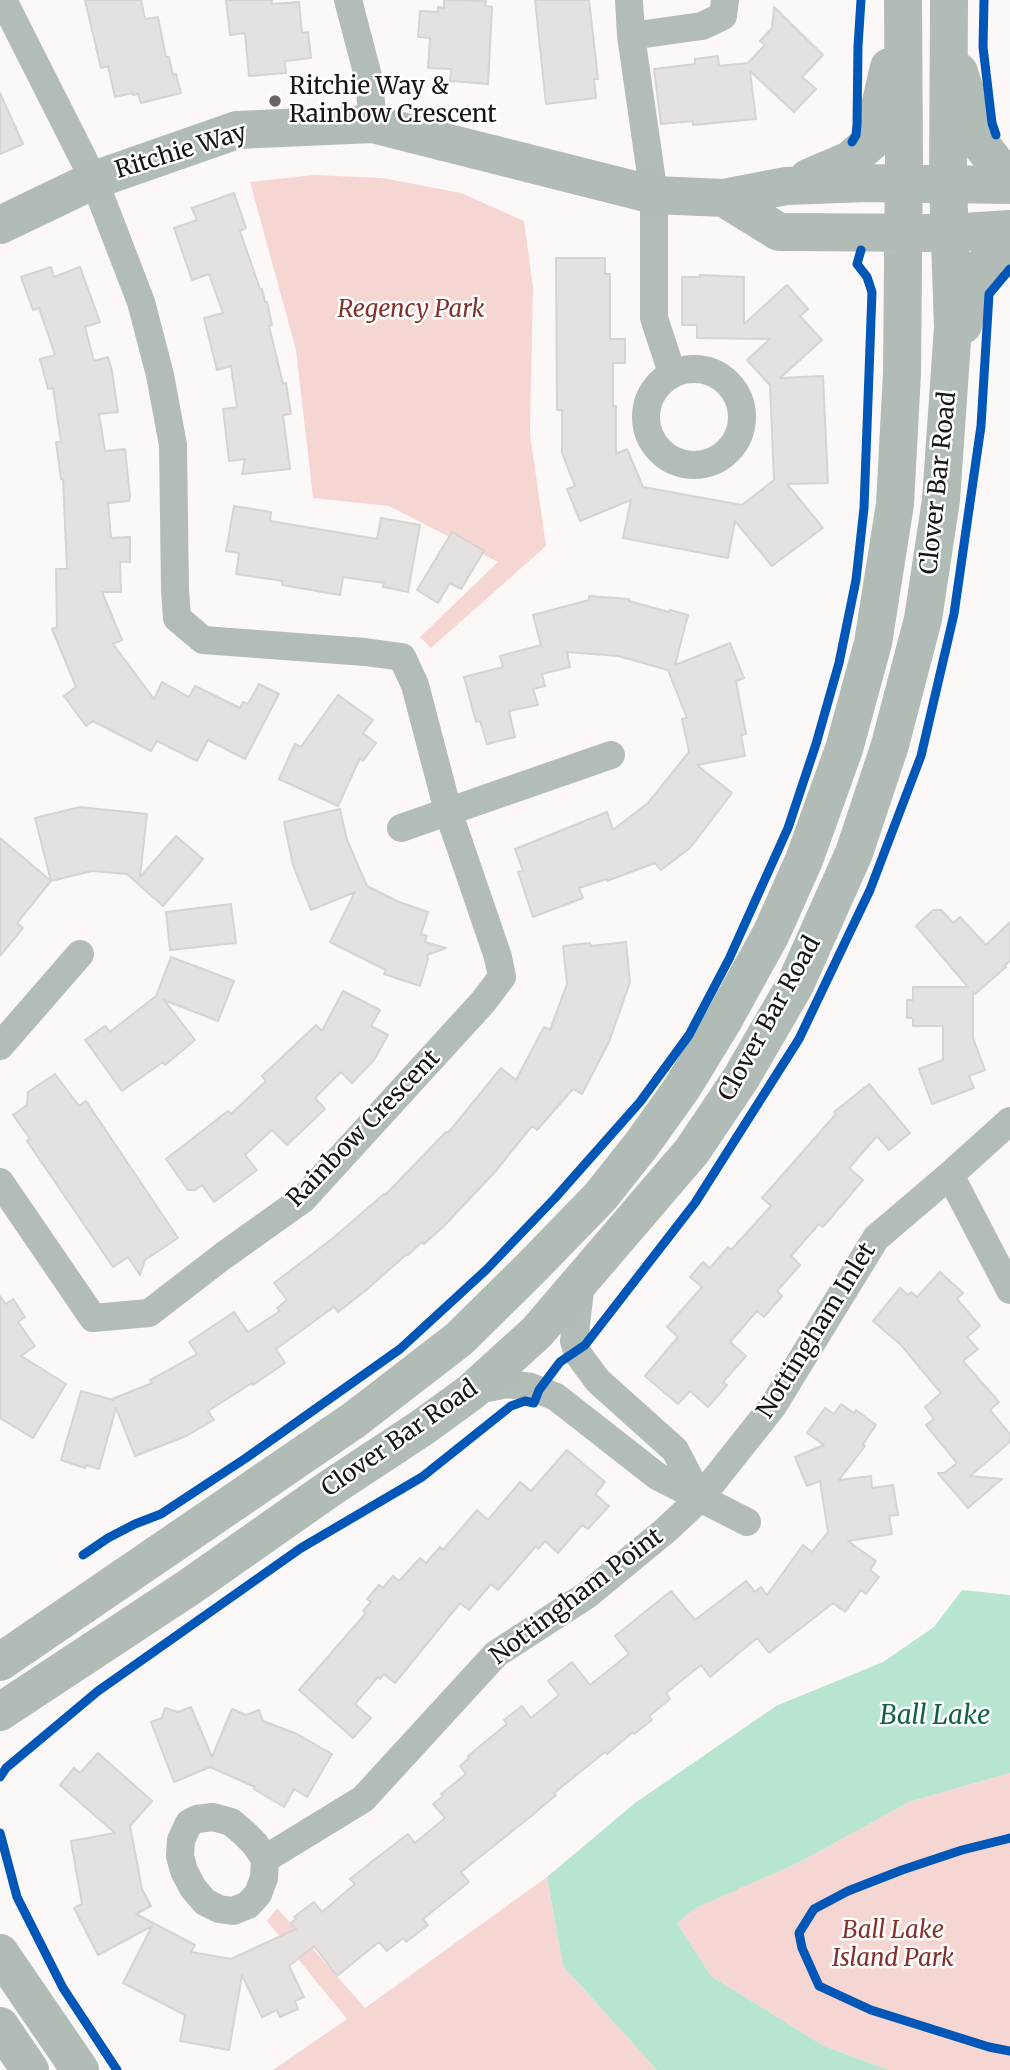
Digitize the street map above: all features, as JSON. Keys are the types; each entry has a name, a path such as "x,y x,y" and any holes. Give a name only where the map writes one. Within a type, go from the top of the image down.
{"main road":[{"name":"Clover Bar Road","path":"0,1712 188,1588 423,1427 471,1392 537,1332 692,1151 741,1078 795,985 854,853 890,745 923,619 941,500 953,327 948,184 949,0"},
{"name":"Clover Bar Road","path":"8,1655 354,1420 459,1339 600,1197 642,1144 682,1088 771,934 804,860 844,749 873,643 895,504 902,373 903,4"},
{"path":"786,186 850,160 872,141 903,4"},
{"path":"949,41 984,147 1000,169 1010,173"},
{"name":"Ritchie Way","path":"0,225 94,180 237,130 373,124 654,195 724,198 786,186 1010,185"},
{"name":"Ritchie Way","path":"724,198 779,232 949,233 1010,229"},
{"path":"947,427 970,289 984,265 1010,249"},
{"path":"0,1733 64,1669"},
{"path":"4,1955 80,2070"},
{"path":"0,2026 30,2070"}],"street":[{"name":"Rainbow Crescent","path":"0,1182 93,1318 149,1313 303,1199 483,1002 502,977 498,957 448,811 415,685 402,657 202,640 177,618 173,445 160,375 141,302 94,180 3,0"},
{"path":"348,0 369,80 373,124"},
{"path":"629,0 631,36 654,195 654,318 672,373"},
{"path":"631,36 702,26 723,16 725,0"},
{"path":"401,828 611,755"},
{"path":"0,1045 80,954"},
{"name":"Nottingham Inlet","path":"700,1498 773,1406 876,1238 1010,1121"},
{"path":"950,1175 1010,1290"},
{"path":"581,1282 574,1341 578,1354 598,1381 675,1450 700,1498"},
{"path":"471,1392 507,1384 531,1387 556,1397 657,1476 747,1522"},
{"name":"Nottingham Point","path":"265,1859 363,1799 496,1654 587,1595 666,1530 700,1498"}],"green space":[{"name":"Regency Park","path":"314,175 382,178 461,193 524,221 533,288 530,434 546,546 431,648 420,637 498,562 389,506 313,498 296,350 250,182"},
{"name":"Ball Lake Island Park","path":"1010,1773 1010,2070 889,2070 824,2046 711,1976 677,1923 696,1908 800,1862 909,1802"},
{"path":"547,1877 563,1966 657,2070 273,2070 347,2019 267,1921 277,1908 365,2008"}],"water":[{"name":"Ball Lake","path":"962,1590 1010,1595 1010,1773 909,1802 800,1862 696,1908 677,1923 711,1976 824,2046 889,2070 657,2070 563,1966 547,1877 635,1803 776,1706 883,1662 934,1627"}],"building":[{"path":"85,0 141,0 145,19 158,17 166,57 169,57 181,93 141,103 138,94 115,97 108,66 101,68"},
{"path":"226,0 272,0 272,4 299,2 302,33 308,32 311,58 285,61 286,73 249,76 245,33 230,35"},
{"path":"444,0 486,1 485,6 492,7 488,84 450,81 451,69 428,68 430,38 418,37 420,11 438,12 438,7 444,8"},
{"path":"535,0 589,0 598,79 594,79 596,98 546,104"},
{"path":"774,7 823,55 802,77 816,89 794,112 750,71 756,119 693,125 693,121 661,124 654,69 695,64 695,59 718,56 719,66 748,63 765,45 760,41 772,28"},
{"path":"0,93 23,144 0,154"},
{"path":"234,193 246,228 240,231 267,302 272,325 269,326 283,384 286,383 291,414 283,415 290,469 242,474 245,459 229,461 223,409 237,407 231,366 217,370 204,318 223,313 209,274 192,280 174,228 197,220 192,208"},
{"path":"556,258 605,258 605,274 610,274 610,339 625,339 625,363 613,363 616,454 627,449 643,487 742,505 774,480 770,385 747,360 770,339 697,338 697,325 682,325 682,277 744,277 744,324 787,285 808,309 800,316 822,340 780,378 823,376 828,483 787,484 823,528 772,566 735,521 728,558 623,538 631,500 580,521 567,489 575,486 562,453 562,410 557,410"},
{"path":"51,267 54,277 80,267 100,322 85,327 94,361 108,357 118,412 99,414 105,451 125,449 129,501 108,503 111,538 130,537 130,562 120,562 121,592 102,592 122,640 113,644 154,699 162,682 189,697 195,686 240,708 243,702 248,704 259,684 279,694 245,759 208,740 197,761 157,741 151,751 93,721 86,726 64,696 76,687 52,629 57,627 56,569 67,569 63,479 56,442 61,442 53,388 48,389 40,359 55,355 39,308 33,310 21,277"},
{"path":"234,506 271,512 270,521 377,539 381,518 420,525 408,592 383,587 384,583 343,577 340,595 282,585 283,581 236,574 239,553 226,551"},
{"path":"452,532 484,551 461,589 450,583 438,603 417,590"},
{"path":"589,596 629,599 688,615 675,665 730,643 744,678 736,681 746,734 741,735 745,756 697,765 732,793 690,848 661,870 655,863 579,888 583,898 533,917 518,872 523,871 515,849 607,812 613,830 648,803 689,752 682,719 687,718 668,670 618,656 567,652 570,667 542,674 545,686 533,689 538,705 509,711 515,737 487,744 480,721 476,722 464,677 503,667 500,656 541,645 533,615 589,600"},
{"path":"338,695 373,720 363,733 376,743 363,761 360,758 338,806 279,779 295,744 301,747"},
{"path":"80,807 147,814 140,877 176,836 203,859 163,906 127,874 92,871 51,881 35,818"},
{"path":"340,809 347,840 367,886 399,902 428,912 421,934 427,936 425,942 446,948 427,955 420,986 384,974 386,970 330,942 355,892 311,910 293,865 284,822"},
{"path":"0,838 51,881 17,923 23,928 0,956"},
{"path":"231,904 236,943 170,950 166,912"},
{"path":"933,910 941,910 953,923 960,917 986,945 1010,922 1010,961 975,994 973,992 973,1038 985,1070 969,1076 974,1088 932,1104 919,1069 943,1060 943,1026 913,1026 913,1018 907,1018 907,1000 913,1000 913,987 968,987 916,926"},
{"path":"626,942 630,982 609,1042 582,1094 573,1089 537,1130 532,1126 494,1173 444,1226 338,1312 334,1307 276,1349 285,1363 208,1411 214,1420 186,1436 135,1456 116,1408 99,1469 86,1465 85,1468 61,1460 81,1391 113,1400 152,1383 150,1380 197,1354 189,1342 234,1312 248,1332 280,1311 277,1308 287,1300 274,1283 385,1195 446,1132 448,1133 501,1068 516,1080 544,1027 550,1030 567,984 563,946"},
{"path":"171,957 234,981 218,1021 164,1000 195,1040 165,1065 163,1062 122,1091 85,1040 105,1026 110,1032 156,996"},
{"path":"343,991 380,1010 371,1026 388,1035 374,1060 352,1083 341,1072 315,1098 325,1109 287,1145 272,1130 245,1155 257,1170 214,1202 202,1185 195,1190 188,1190 166,1159 228,1111 231,1114 266,1081 262,1076 316,1025 322,1031"},
{"path":"55,1074 79,1106 86,1101 178,1238 145,1260 140,1275 128,1257 113,1267 27,1141 30,1139 13,1115 27,1105 28,1092"},
{"path":"869,1084 910,1133 889,1150 877,1136 849,1168 863,1180 823,1227 819,1224 791,1256 800,1265 777,1291 782,1296 764,1317 757,1311 730,1342 746,1356 723,1382 727,1385 708,1407 690,1391 678,1404 645,1376 678,1337 667,1327 702,1287 690,1277 703,1262 710,1268 728,1247 731,1250 771,1206 762,1198 836,1114 834,1112"},
{"path":"940,1272 963,1293 957,1299 980,1326 967,1337 978,1349 963,1361 999,1402 990,1410 1010,1434 1010,1442 970,1476 1002,1479 968,1508 938,1473 944,1473 957,1463 926,1425 934,1419 925,1407 941,1393 901,1345 873,1321 900,1288 908,1295 911,1292 917,1297"},
{"path":"0,1296 6,1304 13,1299 25,1317 18,1322 35,1346 21,1356 66,1384 33,1438 0,1418"},
{"path":"841,1404 854,1413 856,1410 876,1425 863,1444 865,1446 839,1480 871,1476 872,1488 893,1485 898,1515 889,1516 892,1534 848,1541 876,1561 870,1570 879,1577 866,1594 861,1590 845,1612 833,1603 769,1653 757,1638 710,1677 701,1665 666,1693 670,1699 649,1716 652,1720 607,1754 605,1752 461,1872 469,1882 423,1919 428,1925 406,1942 403,1938 387,1951 379,1942 337,1976 314,1946 289,1966 304,1997 295,2001 298,2009 280,2017 277,2010 262,2017 242,1975 229,2050 180,2041 185,2015 123,1983 152,1926 98,1955 74,1908 82,1904 71,1841 115,1833 60,1785 74,1768 80,1773 98,1753 152,1801 130,1826 142,1889 151,1906 136,1914 195,1945 191,1952 231,1959 296,1929 291,1923 296,1919 294,1917 314,1902 322,1912 355,1884 350,1879 370,1863 408,1834 415,1843 445,1818 433,1804 466,1774 460,1766 468,1756 507,1724 504,1720 522,1706 531,1718 559,1695 548,1681 572,1662 590,1685 629,1654 615,1636 671,1591 695,1620 746,1581 755,1592 761,1587 767,1595 803,1545 812,1552 828,1532 820,1481 807,1486 795,1457 824,1445 807,1433 825,1408 834,1414"},
{"path":"567,1450 605,1482 595,1494 609,1506 588,1529 582,1525 558,1553 545,1541 538,1549 536,1546 498,1590 491,1584 469,1610 460,1603 395,1683 384,1674 380,1679 378,1677 355,1704 371,1718 353,1738 299,1690 366,1613 363,1611 371,1602 367,1599 379,1585 383,1588 393,1576 399,1581 420,1558 426,1563 440,1547 443,1550 477,1510 488,1520 520,1482 531,1491"},
{"path":"191,1707 212,1757 232,1709 246,1715 259,1710 263,1721 297,1734 332,1754 307,1797 294,1789 284,1807 254,1789 255,1787 210,1767 174,1782 151,1722 162,1718 165,1708 178,1712"}],"cycle path":[{"path":"852,142 857,125 861,0"},
{"path":"984,0 983,47 992,123 996,135"},
{"path":"83,1555 108,1538 161,1514 246,1458 400,1349 486,1270 555,1198 640,1102 689,1035 729,959 788,828 839,663 856,580 864,508 872,292 867,277 857,264 861,250"},
{"path":"0,1777 6,1768 98,1691 301,1548 422,1477 511,1406 525,1401 534,1403 539,1390 560,1362 585,1345 695,1203 799,1039 870,890 921,756 954,614 981,426 989,294 1010,269"},
{"path":"0,1833 17,1897 63,1988 117,2070"},
{"path":"1010,1838 962,1850 848,1891 814,1909 799,1933 802,1948 819,1986 871,2010 989,2047 1010,2051"}],"place":[{"name":"Ritchie Way & Rainbow Crescent","path":"275,101"}]}
